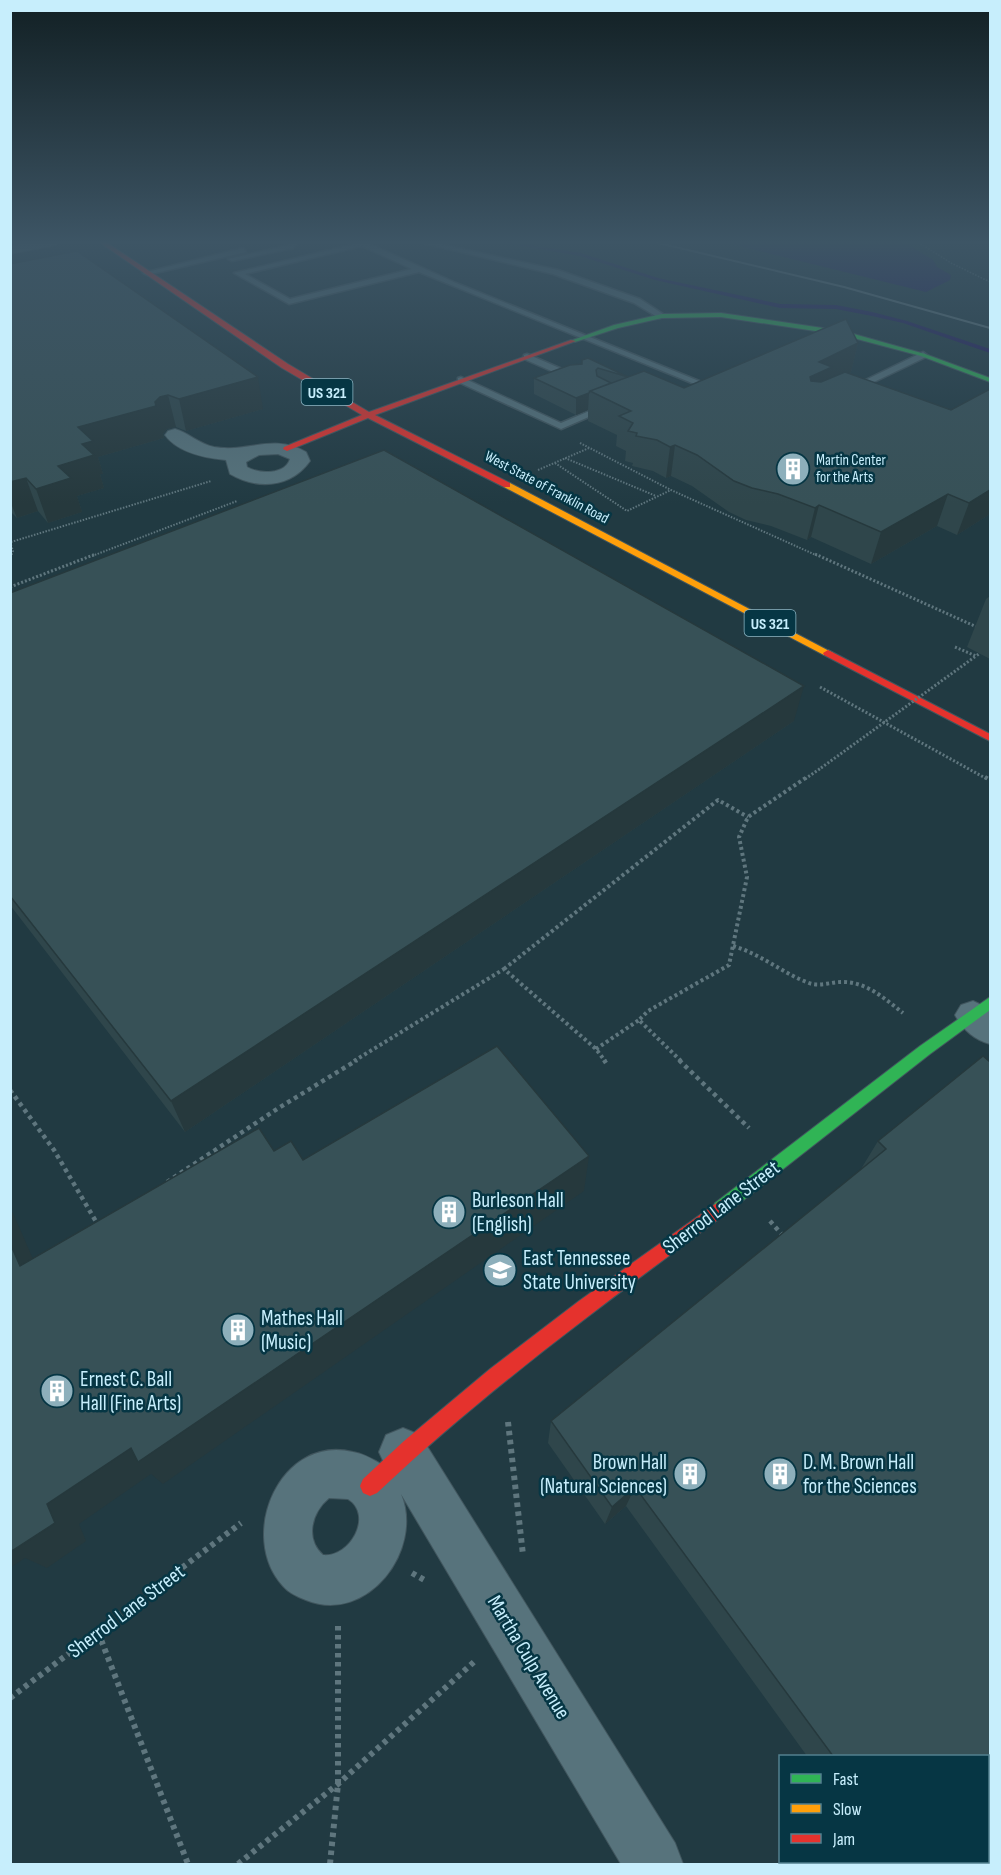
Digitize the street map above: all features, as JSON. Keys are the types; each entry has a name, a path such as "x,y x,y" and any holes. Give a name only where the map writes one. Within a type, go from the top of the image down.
{"main road":[{"name":"West State of Franklin Road","path":"231,330 285,366 370,415 990,738"},
{"path":"287,449 461,380 608,330"},
{"path":"822,330 922,355 990,381"},
{"name":"Sherrod Lane Street","path":"387,1469 489,1378 984,1016"}],"street":[{"path":"175,435 180,440 205,452 242,455"},
{"path":"258,449 287,449 299,456 300,461 298,466 283,475 251,477 237,470 236,460 242,455 258,449"},
{"path":"387,1469 381,1504 383,1527 377,1551 362,1570 341,1581 319,1581 301,1571 289,1552 286,1529 294,1505 308,1486 320,1476 336,1474 355,1476 387,1469"},
{"name":"Martha Culp Avenue","path":"387,1469 654,1864"}],"lane":[{"path":"563,330 700,383"},
{"path":"841,394 922,355"},
{"path":"526,357 576,379"},
{"path":"676,381 686,377"},
{"path":"461,380 561,426 614,404"}],"path":[{"path":"571,438 671,490 981,628"},
{"path":"541,469 589,448"},
{"path":"565,458 657,496"},
{"path":"555,463 627,511 671,490"},
{"path":"10,557 13,551 11,542 217,479 207,475"},
{"path":"10,587 243,499"},
{"path":"597,1049 639,1020 648,1011 729,965 747,877 739,837 748,817 821,768 990,646"},
{"path":"956,647 976,656"},
{"path":"158,1187 277,1109 504,969 718,800 748,817"},
{"path":"733,946 751,951 810,984 819,986 844,982 868,989 903,1013"},
{"path":"504,969 597,1049 606,1063"},
{"path":"639,1020 749,1128"},
{"path":"10,1090 54,1150 99,1227 109,1220"},
{"path":"762,1211 785,1238"},
{"path":"507,1413 523,1555"},
{"name":"Sherrod Lane Street","path":"10,1698 241,1523"},
{"path":"406,1570 426,1581 432,1588"},
{"path":"330,1864 338,1784 338,1617"},
{"path":"98,1632 188,1864"},
{"path":"472,1648 484,1668"},
{"path":"237,1864 338,1784 478,1658"}],"building":[{"path":"10,330 190,330 258,377 179,399 168,395 160,397 155,402 156,406 78,427 93,441 82,444 94,455 58,466 71,478 36,489 26,478 10,482"},
{"path":"821,330 851,330 858,343 819,362 832,367 810,377 811,381 821,382 845,372 951,410 990,389 990,490 969,503 948,494 881,532 819,505 815,508 734,481 697,455 675,445 670,447 657,440 636,436 637,433 628,431 633,423 619,416 631,411 590,391 644,371 684,388"},
{"path":"588,358 628,377 598,368 597,376 611,383 576,398 534,378 570,365 582,364 582,360"},
{"path":"384,450 804,686 171,1101 10,896 10,593"},
{"path":"497,1046 589,1156 138,1462 131,1448 47,1504 55,1523 12,1551 10,1546 10,1243 20,1266 259,1128 274,1151 291,1141 303,1160"},
{"name":"Brown Hall (Natural Sciences)","path":"983,1056 990,1062 990,1864 911,1863 989,1863 989,1755 832,1755 635,1487 612,1507 551,1421 886,1149 878,1141"}],"waterway":[{"path":"927,330 990,351"}],"traffic: fast":[{"path":"573,341 606,330"},
{"path":"819,330 843,333 923,355 990,380"},
{"path":"721,1208 925,1050 990,1003"}],"traffic: slow":[{"path":"507,485 828,653"}],"traffic: jam":[{"path":"231,330 348,405 507,485"},
{"path":"287,449 333,428 573,341"},
{"path":"828,653 990,738"},
{"path":"370,1486 453,1411 497,1375 585,1307 721,1208"}],"place":[{"name":"Martin Center for the Arts","path":"793,469"},
{"name":"Burleson Hall (English)","path":"449,1212"},
{"name":"East Tennessee State University","path":"500,1270"},
{"name":"Mathes Hall (Music)","path":"238,1330"},
{"name":"Ernest C. Ball Hall (Fine Arts)","path":"57,1391"},
{"name":"Brown Hall (Natural Sciences)","path":"690,1474"},
{"name":"D. M. Brown Hall for the Sciences","path":"780,1474"}]}
